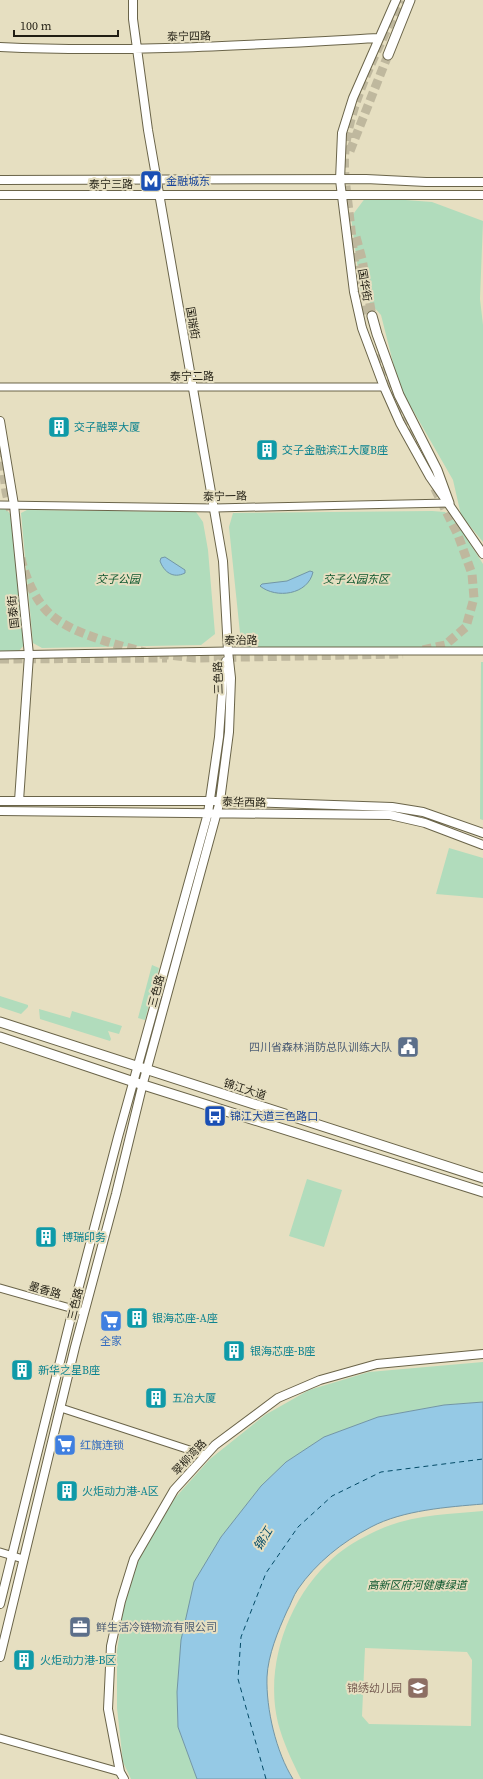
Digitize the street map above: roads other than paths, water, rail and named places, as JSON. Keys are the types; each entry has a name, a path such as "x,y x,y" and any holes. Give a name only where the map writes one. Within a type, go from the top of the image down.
{"main road":[{"path":"388,55 410,0"},
{"path":"372,316 399,395 437,470 449,503"},
{"name":"锦江大道","path":"0,1022 483,1178"},
{"path":"0,1037 483,1192"}],"street":[{"name":"国瑞街","path":"133,0 133,20 136,48 156,180 224,561 228,651"},
{"name":"国华街","path":"396,0 378,38 353,98 342,132 340,180 348,252 362,328 384,387 408,437 430,477 483,554"},
{"name":"泰宁四路","path":"0,47 59,50 211,47 378,38"},
{"name":"泰宁三路","path":"0,180 366,179 426,182 483,182"},
{"name":"泰宁三路","path":"0,195 483,195"},
{"name":"泰宁二路","path":"0,387 384,387"},
{"name":"国泰街","path":"0,421 14,504 29,655 19,801"},
{"name":"泰宁一路","path":"0,505 215,508 449,503"},
{"name":"泰治路","path":"0,655 228,651 483,651"},
{"name":"三色路","path":"212,812 210,801 219,738 223,679 228,651"},
{"name":"三色路","path":"0,1604 73,1309 142,1068 212,812 220,801 229,732 231,678 228,651"},
{"name":"泰华西路","path":"0,801 220,801 392,807 423,812 483,833"},
{"name":"泰华西路","path":"0,811 390,815 425,824 483,845"},
{"name":"三色路","path":"0,1657 84,1312 116,1194 138,1082"},
{"name":"墨香路","path":"0,1288 84,1312"},
{"name":"翠柳湾路","path":"122,1775 108,1709 111,1646 121,1601 134,1559 174,1490 215,1445 278,1398 320,1380 377,1364 483,1354"},
{"path":"61,1408 205,1455"},
{"path":"0,1552 23,1559"},
{"path":"0,1738 122,1775"}],"water":[{"path":"165,557 185,570 185,573 181,575 173,575 167,571 160,561 161,558"},
{"path":"310,571 313,572 310,580 305,586 298,590 274,593 260,586 262,584 287,581"},
{"name":"锦江","path":"483,1402 483,1504 441,1508 411,1513 384,1521 371,1527 350,1539 330,1554 305,1579 295,1594 274,1643 269,1660 267,1677 268,1703 273,1730 282,1756 293,1779 197,1779 178,1727 177,1692 181,1640 194,1582 221,1537 261,1486 286,1462 324,1437 378,1417 444,1405"}],"tunnel":[{"path":"363,315 346,190 344,166 345,151 348,132 359,93 375,54 401,0"},
{"path":"350,151 388,55"},
{"path":"356,237 362,259 372,316"},
{"path":"376,355 415,444"},
{"path":"1,448 6,492 11,512"},
{"path":"423,650 445,645 466,627 474,598 472,574 458,535 434,487"},
{"path":"21,558 25,573 36,596 46,610 60,622 96,638 145,652"},
{"path":"160,654 194,658 403,654"},
{"path":"0,659 167,658"}],"place":[{"name":"金融城东","path":"151,181"},
{"name":"交子融翠大厦","path":"59,427"},
{"name":"交子金融滨江大厦B座","path":"267,450"},
{"name":"四川省森林消防总队训练大队","path":"408,1047"},
{"name":"锦江大道三色路口","path":"215,1116"},
{"name":"博瑞印务","path":"46,1237"},
{"name":"银海芯座-A座","path":"137,1318"},
{"name":"全家","path":"111,1321"},
{"name":"银海芯座-B座","path":"234,1351"},
{"name":"新华之星B座","path":"22,1370"},
{"name":"五冶大厦","path":"156,1398"},
{"name":"红旗连锁","path":"65,1445"},
{"name":"火炬动力港-A区","path":"67,1491"},
{"name":"鲜生活冷链物流有限公司","path":"80,1627"},
{"name":"火炬动力港-B区","path":"24,1660"},
{"name":"锦绣幼儿园","path":"418,1688"}],"park label":[{"name":"交子公园","path":"118,579"},
{"name":"交子公园东区","path":"356,579"},
{"name":"高新区府河健康绿道","path":"417,1585"}]}
